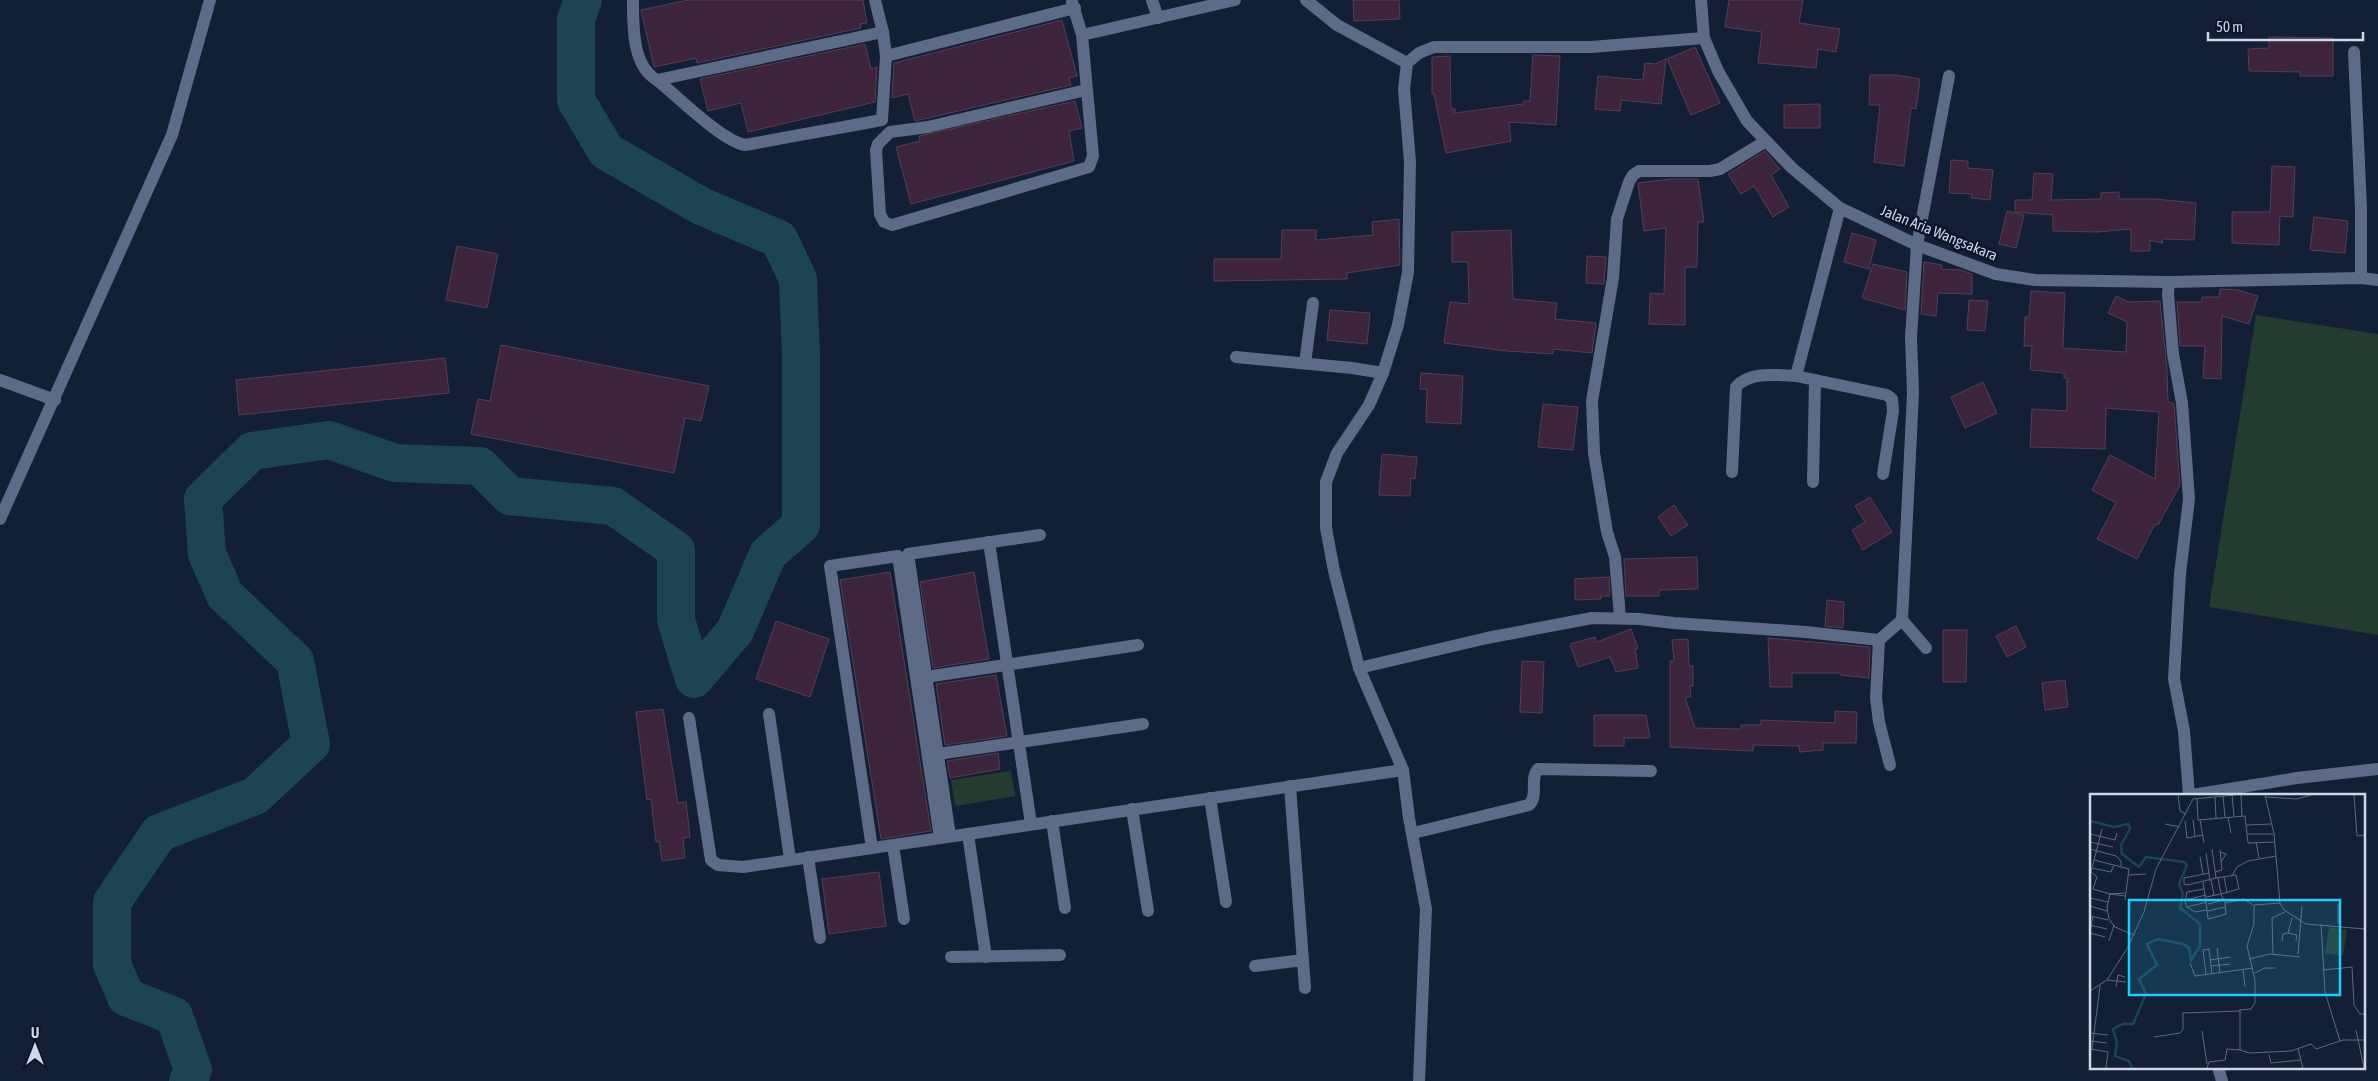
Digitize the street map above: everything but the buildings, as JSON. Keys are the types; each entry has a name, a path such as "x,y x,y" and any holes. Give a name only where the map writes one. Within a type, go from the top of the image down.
{"street":[{"path":"0,519 55,400 172,135 210,0"},
{"path":"875,0 883,32 886,56 882,120 890,132"},
{"path":"1152,0 1158,18"},
{"path":"1082,35 1235,0"},
{"path":"1306,0 1337,25 1407,62"},
{"name":"Jalan Aria Wangsakara","path":"1701,0 1704,38 1718,72 1747,121 1792,168 1840,208 1916,245 1996,274 2064,281 2169,282 2361,278 2378,280"},
{"path":"636,1 634,32 643,69 738,144 745,145 882,120"},
{"path":"886,56 1073,4 1082,35 1093,156 1089,167 892,225 884,222 880,214 876,150 878,144 890,132 928,127 1086,90"},
{"path":"657,80 883,32"},
{"path":"1420,1081 1426,909 1409,818 1403,770 1359,668 1334,571 1326,528 1326,482 1337,454 1369,405 1383,373 1398,325 1408,272 1410,162 1404,89 1407,62 1419,52 1434,47 1591,47 1704,38"},
{"path":"2354,52 2361,278"},
{"path":"1926,648 1902,620 1913,393 1911,337 1916,245 1948,76"},
{"path":"1620,617 1615,556 1607,532 1594,454 1592,401 1613,278 1619,209 1629,182 1633,175 1639,171 1710,171 1720,169 1766,141"},
{"path":"1796,376 1840,208"},
{"path":"2169,282 2168,294 2173,354 2182,403 2190,500 2180,574 2174,679 2184,731 2190,794"},
{"path":"1305,363 1313,303"},
{"path":"1236,357 1305,363 1383,373"},
{"path":"1732,472 1736,387 1750,377 1796,376 1887,395 1892,399 1893,411 1883,474"},
{"path":"0,380 55,400"},
{"path":"1813,482 1815,380"},
{"path":"945,837 922,678 908,554 1040,534"},
{"path":"989,542 1031,824"},
{"path":"872,848 830,566 898,556 922,678"},
{"path":"1359,668 1496,636 1592,618 1620,617 1879,640"},
{"path":"1890,765 1879,722 1876,698 1879,640 1902,620"},
{"path":"922,678 1138,646"},
{"path":"769,714 790,860"},
{"path":"689,718 711,860 718,865 743,867 1403,770"},
{"path":"933,755 1144,724"},
{"path":"1413,833 1530,805 1534,799 1535,771 1540,769 1651,771"},
{"path":"2196,794 2297,778 2378,770"},
{"path":"1290,786 1305,988"},
{"path":"1210,798 1226,902"},
{"path":"1132,809 1148,911"},
{"path":"1052,821 1065,908"},
{"path":"968,834 986,957"},
{"path":"893,845 904,919"},
{"path":"808,857 820,938"},
{"path":"951,957 1060,955"},
{"path":"1255,966 1303,960"},
{"path":"2218,1068 2222,1081"}],"green space":[{"path":"2256,315 2378,334 2378,635 2209,607"},
{"path":"1011,771 1015,796 955,806 951,780"}],"waterway":[{"path":"188,1081 193,1070 174,1016 126,997 112,964 112,902 159,833 255,796 311,744 295,661 225,595 207,554 203,499 252,451 329,440 395,463 480,466 510,496 613,506 676,550 676,620 694,679 735,631 768,554 801,525 801,356 798,279 779,239 701,206 606,151 576,100 576,19 583,0"}]}
